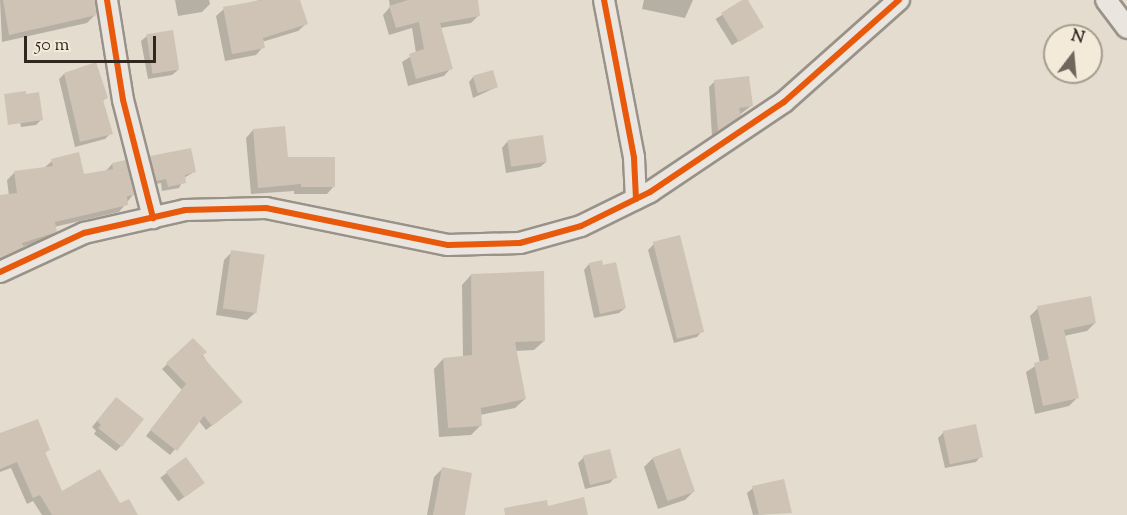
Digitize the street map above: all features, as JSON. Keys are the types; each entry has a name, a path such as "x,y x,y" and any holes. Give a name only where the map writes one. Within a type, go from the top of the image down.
{"street":[{"path":"106,0 123,100 153,218"},
{"path":"604,0 634,158 636,199"},
{"path":"0,272 84,233 185,210 266,208 448,245 509,243 581,226 636,199 784,102 899,0"},
{"path":"1106,0 1127,28"}],"building":[{"path":"3,0 95,0 97,15 9,35"},
{"path":"261,0 300,0 308,24 263,38 265,48 232,54 223,7"},
{"path":"408,0 478,0 480,16 440,23 453,69 416,79 409,54 424,49 419,22 396,28 389,6"},
{"path":"742,0 748,0 764,27 739,42 721,13"},
{"path":"173,30 179,70 153,74 146,34"},
{"path":"96,62 108,98 103,100 113,134 80,142 64,73"},
{"path":"493,70 498,87 478,93 473,76"},
{"path":"749,76 753,106 739,108 741,116 718,132 714,80"},
{"path":"26,91 26,94 39,92 43,120 8,125 4,94"},
{"path":"285,126 288,157 335,157 335,187 301,187 301,184 258,188 253,129"},
{"path":"543,135 547,162 511,167 507,140"},
{"path":"191,148 196,172 185,175 186,183 168,187 166,179 156,181 150,156"},
{"path":"79,152 84,174 113,169 112,163 126,160 135,195 127,196 128,205 55,222 57,232 22,243 24,248 0,259 0,195 17,193 14,171 53,166 51,159"},
{"path":"680,235 704,332 677,339 653,242"},
{"path":"231,250 265,255 256,313 223,308"},
{"path":"602,260 603,265 616,262 626,308 600,314 589,263"},
{"path":"544,271 545,341 515,342 526,399 481,408 482,426 448,428 443,358 472,355 471,274"},
{"path":"1091,296 1096,323 1064,330 1079,398 1043,406 1034,363 1049,359 1037,306"},
{"path":"193,338 207,352 202,356 243,402 212,426 204,416 177,451 150,430 186,384 166,363"},
{"path":"116,397 144,419 122,447 98,428 101,425 97,421"},
{"path":"38,419 50,450 45,452 62,491 100,469 120,503 129,499 138,515 52,515 40,495 33,498 17,462 0,469 0,433"},
{"path":"976,424 983,457 950,464 943,431"},
{"path":"680,448 695,491 668,501 653,457"},
{"path":"610,449 617,478 590,485 583,456"},
{"path":"186,457 205,483 185,498 166,472"},
{"path":"442,467 472,473 465,515 433,515"},
{"path":"784,479 792,513 759,515 752,486"},
{"path":"584,497 588,515 505,515 504,508 547,500 548,506"}],"cycle path":[{"path":"107,0 123,100 153,218"},
{"path":"604,0 634,158 636,199"},
{"path":"0,272 84,233 185,210 266,208 448,245 520,243 581,226 650,192 784,102 899,0"}]}
